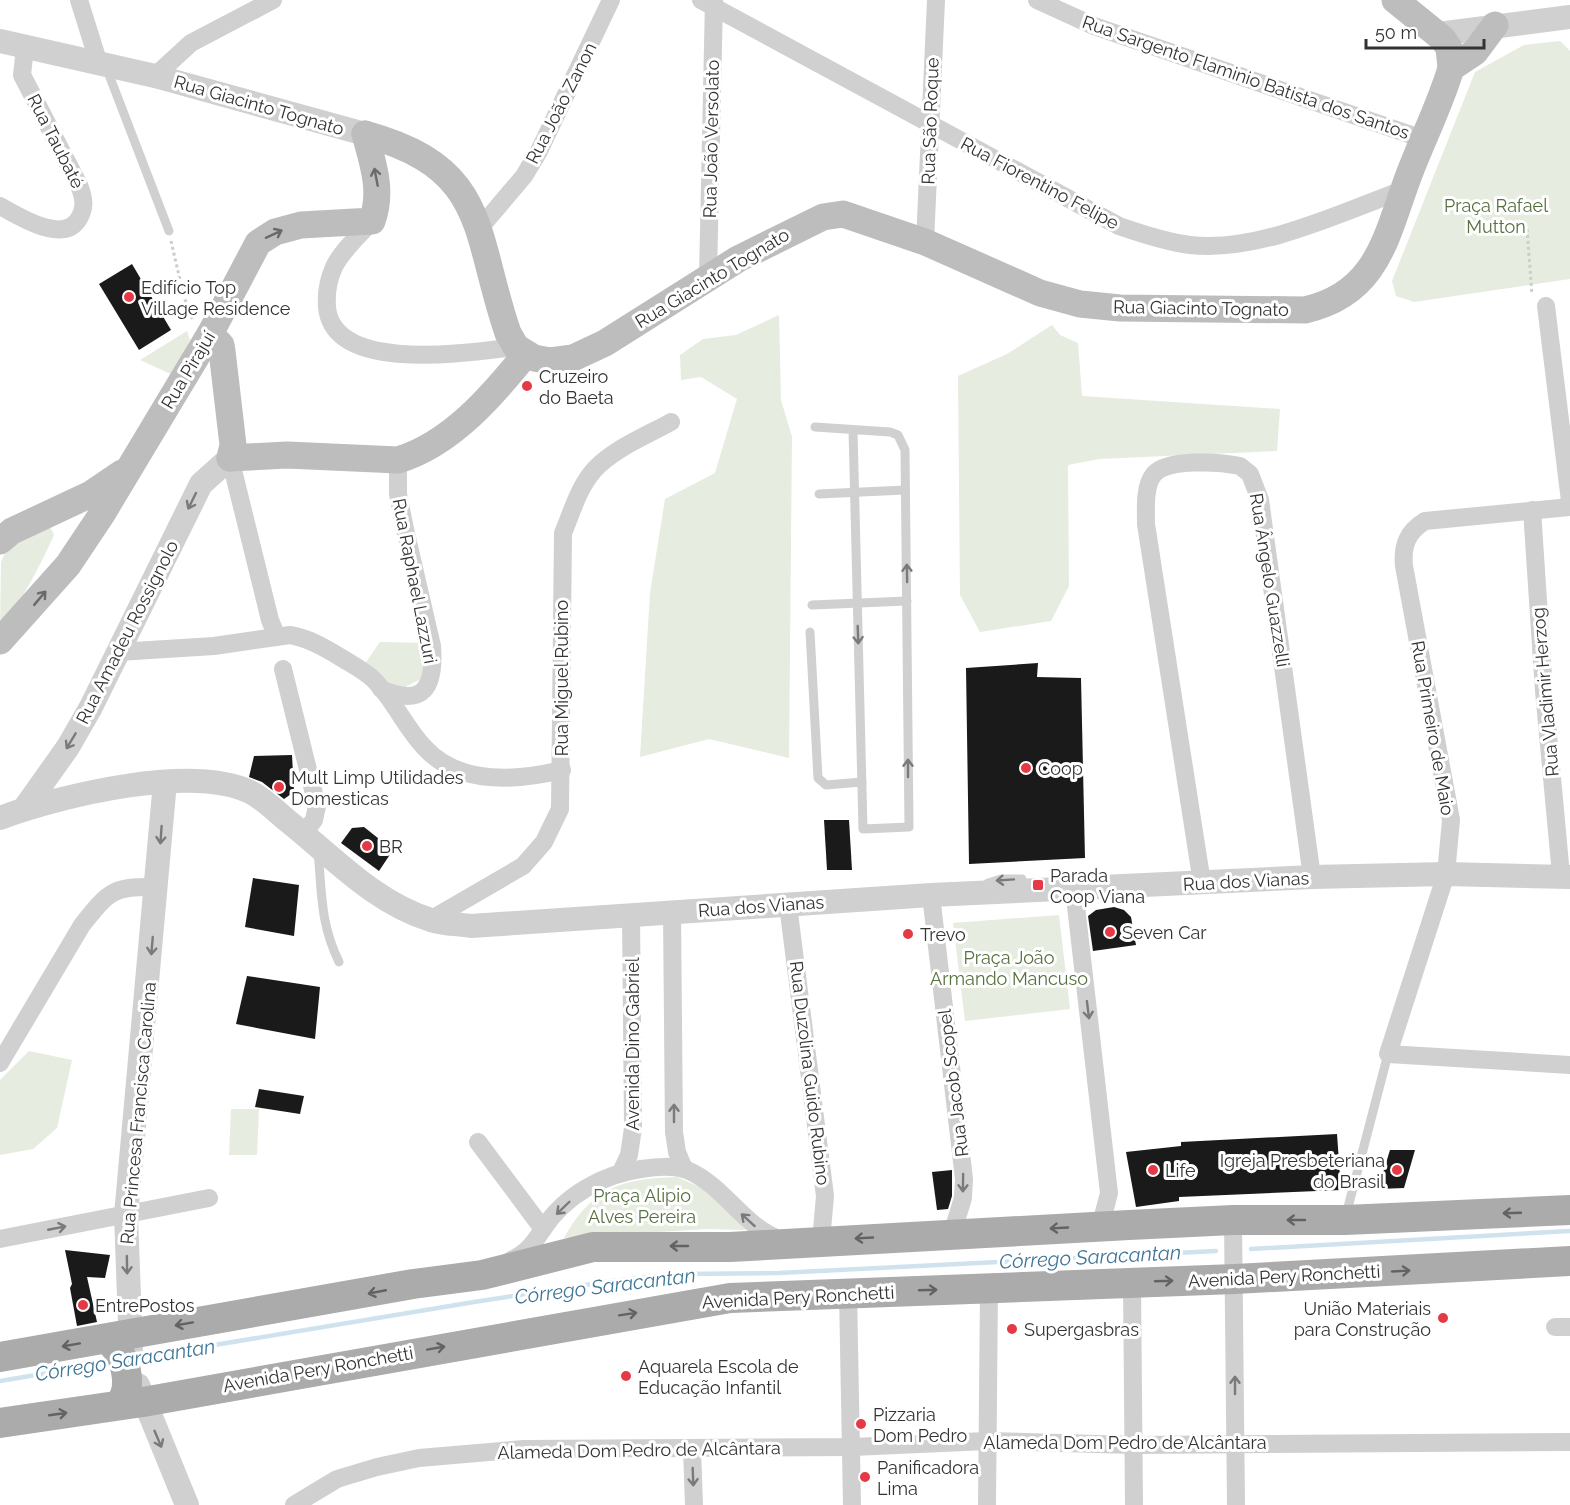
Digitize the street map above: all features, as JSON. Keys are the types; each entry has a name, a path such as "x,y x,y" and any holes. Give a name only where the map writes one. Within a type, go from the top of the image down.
{"main road":[{"path":"1395,0 1438,34 1449,48 1451,68 1475,52 1495,25"},
{"name":"Rua Giacinto Tognato","path":"365,134 413,150 439,167 460,191 479,229 502,316 521,350 550,361 573,358 604,343 708,277 786,233 832,214 843,214 867,221 925,242 1040,293 1080,304 1305,310 1328,303 1361,282 1376,263 1390,233 1403,190 1451,68"},
{"path":"365,134 378,190 377,207 372,221"},
{"name":"Rua Pirajuí","path":"0,541 12,531 92,494 130,467 188,369 200,325 258,243 275,232 302,225 372,221"},
{"path":"200,325 221,345 233,445 230,458"},
{"path":"230,458 287,455 398,460 427,447 463,422 495,392 521,350"},
{"path":"188,369 201,360 209,362 211,366 219,444 230,458"},
{"path":"0,641 18,623 78,550 130,467"},
{"path":"42,518 65,529 73,537 78,550"},
{"path":"0,1357 122,1343 413,1284 482,1275 593,1247 811,1243 1097,1226 1233,1229 1345,1220 1570,1210"},
{"name":"Avenida Pery Ronchetti","path":"0,1423 132,1395 710,1300 848,1292 1132,1282 1234,1270 1570,1261"},
{"path":"122,1343 132,1395"}],"street":[{"path":"79,0 102,64"},
{"path":"156,76 191,43 273,0"},
{"name":"Rua João Zanon","path":"479,229 524,176 539,152 611,0"},
{"name":"Rua São Roque","path":"925,242 936,0"},
{"name":"Rua Sargento Flaminio Batista dos Santos","path":"1037,0 1094,26 1423,139"},
{"name":"Rua Fiorentino Felipe","path":"709,2 930,125 1119,226 1153,238 1192,245 1228,244 1263,238 1403,190"},
{"name":"Rua João Versolato","path":"708,277 709,2"},
{"path":"1438,34 1570,17"},
{"name":"Rua Giacinto Tognato","path":"0,41 156,76 365,134"},
{"name":"Rua Taubaté","path":"0,206 43,228 62,230 75,224 83,212 84,199 80,185 22,75 25,48"},
{"path":"372,221 335,264 329,279 326,295 328,317 334,329 348,340 365,347 403,354 521,350"},
{"path":"1546,306 1570,501"},
{"name":"Rua Miguel Rubino","path":"430,920 495,885 523,866 544,842 560,809 563,533 578,496 594,470 623,448 671,422"},
{"path":"230,458 270,620 277,637"},
{"name":"Rua Amadeu Rossignolo","path":"24,809 74,737 201,484 230,458"},
{"name":"Rua Raphael Lazzuri","path":"381,688 404,696 415,694 431,681 433,669 432,646 398,494 398,460"},
{"name":"Rua Ângelo Guazzelli","path":"1202,883 1146,524 1148,490 1153,475 1162,467 1176,464 1221,463 1240,466 1254,482 1260,500 1312,877"},
{"name":"Rua Primeiro de Maio","path":"1388,1054 1446,874 1451,820 1403,552 1407,537 1425,521 1570,507"},
{"name":"Rua Vladimir Herzog","path":"1532,510 1544,692 1565,876"},
{"path":"118,652 214,646 290,635 308,639 373,679 424,748 442,762 466,773 494,779 528,779 562,770"},
{"path":"283,669 317,806 311,839"},
{"name":"Rua dos Vianas","path":"0,818 24,809 108,789 165,782 196,781 253,794 311,839 353,877 393,904 430,920 483,926 631,914 931,896 1312,877 1446,874 1565,876"},
{"name":"Rua Princesa Francisca Carolina","path":"122,1343 126,1215 165,782"},
{"path":"0,1063 82,925 98,905 113,892 128,887 157,887"},
{"path":"1074,889 1108,1193 1107,1205 1097,1226"},
{"name":"Rua Jacob Scopel","path":"931,896 964,1179 963,1198 952,1234"},
{"name":"Rua Duzolina Guido Rubino","path":"788,905 825,1196 811,1243"},
{"path":"672,912 674,1132 677,1152 684,1169"},
{"name":"Avenida Dino Gabriel","path":"621,1172 629,1155 633,1128 631,914"},
{"path":"1388,1054 1570,1065"},
{"path":"478,1142 543,1228"},
{"path":"413,1284 512,1260 528,1250 543,1228 563,1206 584,1190 621,1172 659,1167 684,1169 718,1189 760,1230 782,1240 811,1243"},
{"path":"0,1239 208,1198"},
{"path":"1233,1229 1236,1505"},
{"path":"1132,1282 1134,1505"},
{"path":"987,1505 989,1288"},
{"path":"848,1292 852,1505"},
{"path":"132,1395 187,1505"},
{"name":"Alameda Dom Pedro de Alcântara","path":"294,1505 337,1479 419,1458 524,1449 852,1448 987,1441 1134,1445 1570,1442"},
{"path":"692,1449 694,1505"}],"lane":[{"path":"102,64 169,231"},
{"path":"815,427 853,430 898,435 904,450 909,827 863,829 853,430"},
{"path":"819,495 905,490"},
{"path":"812,605 907,601"},
{"path":"810,632 818,778 826,785 862,782"},
{"path":"311,839 322,914 329,941 339,962"},
{"path":"972,894 1001,879 1086,880 1103,888"},
{"name":"Rua Primeiro de Maio","path":"1345,1220 1388,1054"}],"path":[{"path":"1527,229 1533,305 1546,306"},
{"path":"169,231 200,325"}],"green space":[{"name":"Praça Rafael Mutton","path":"1560,41 1570,51 1570,279 1414,302 1396,296 1392,281 1475,72 1524,45"},
{"path":"779,315 781,400 792,437 789,758 709,739 640,757 650,593 665,499 715,473 737,399 701,377 681,380 680,355 703,339 736,335"},
{"path":"1052,325 1060,335 1078,343 1082,396 1280,409 1277,451 1099,459 1068,465 1069,586 1051,621 980,632 960,595 958,376 1007,354"},
{"path":"187,331 190,340 173,375 140,360"},
{"path":"50,527 54,535 48,548 0,631 1,562 8,546"},
{"path":"380,642 427,643 427,676 401,689 362,668"},
{"name":"Praça João Armando Mancuso","path":"1059,915 1070,1009 965,1021 953,923"},
{"path":"29,1051 72,1060 57,1128 33,1149 0,1155 0,1080"},
{"path":"231,1109 259,1109 257,1155 229,1155"},
{"name":"Praça Alipio Alves Pereira","path":"677,1177 720,1196 746,1230 706,1229 564,1238 586,1207 610,1189 640,1180"}],"building":[{"name":"Edifício Top Village Residence","path":"132,264 171,330 139,350 99,284"},
{"name":"Coop","path":"1038,663 1037,677 1081,678 1085,858 969,864 966,668"},
{"path":"292,755 294,792 284,799 262,782 249,777 254,756"},
{"path":"824,820 849,820 852,870 827,870"},
{"name":"BR","path":"364,827 393,850 379,871 341,843 352,828"},
{"path":"253,878 299,885 294,936 245,927"},
{"name":"Seven Car","path":"1114,907 1124,910 1131,917 1136,945 1093,951 1088,916 1096,910"},
{"path":"247,976 320,987 315,1039 236,1024"},
{"path":"259,1089 304,1096 300,1114 255,1107"},
{"path":"1337,1134 1341,1190 1179,1197 1179,1201 1136,1207 1126,1152 1181,1146 1181,1142"},
{"name":"Igreja Presbeteriana do Brasil","path":"1390,1150 1415,1150 1404,1188 1378,1189"},
{"path":"952,1170 952,1196 948,1209 937,1210 932,1172"},
{"name":"EntrePostos","path":"65,1250 110,1255 105,1278 87,1277 97,1322 77,1326"}],"waterway":[{"name":"Córrego Saracantan","path":"1251,1249 1570,1231"},
{"name":"Córrego Saracantan","path":"136,1358 474,1302 612,1281 678,1274 779,1273 1216,1251"},
{"name":"Córrego Saracantan","path":"0,1381 113,1362"}],"place":[{"name":"Edifício Top Village Residence","path":"129,297"},
{"name":"Cruzeiro do Baeta","path":"527,386"},
{"name":"Coop","path":"1026,768"},
{"name":"Mult Limp Utilidades Domesticas","path":"279,787"},
{"name":"BR","path":"367,846"},
{"name":"Parada Coop Viana","path":"1038,885"},
{"name":"Seven Car","path":"1110,932"},
{"name":"Trevo","path":"908,934"},
{"name":"Life","path":"1153,1170"},
{"name":"Igreja Presbeteriana do Brasil","path":"1397,1170"},
{"name":"EntrePostos","path":"83,1305"},
{"name":"União Materiais para Construção","path":"1443,1318"},
{"name":"Supergasbras","path":"1012,1329"},
{"name":"Aquarela Escola de Educação Infantil","path":"626,1376"},
{"name":"Pizzaria Dom Pedro","path":"861,1424"},
{"name":"Panificadora Lima","path":"865,1477"}]}
